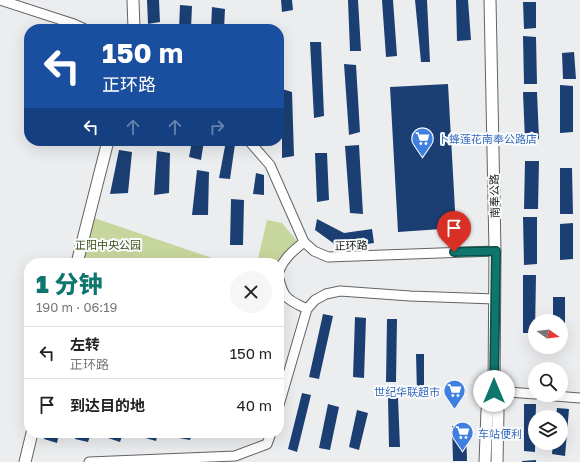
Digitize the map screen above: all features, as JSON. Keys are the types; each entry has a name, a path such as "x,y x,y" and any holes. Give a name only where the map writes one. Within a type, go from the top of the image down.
{"main road":[{"path":"133,0 134,24"},
{"name":"南奉公路","path":"490,0 496,251 494,391 498,411 497,462"},
{"path":"77,258 107,146"},
{"name":"南奉公路","path":"485,462 487,410 494,391"},
{"path":"25,462 31,438"}],"street":[{"path":"0,0 74,24"},
{"path":"253,146 270,165 304,242 289,254 284,260"},
{"name":"正环路","path":"304,242 314,250 328,257 496,251"},
{"path":"284,388 307,309 315,300 326,294 340,291 410,296 495,299"},
{"path":"284,293 289,300 307,309"},
{"path":"494,391 528,393"},
{"path":"568,397 580,398"},
{"path":"89,462 235,456 268,444 270,438"}],"green space":[{"name":"正阳中央公园","path":"94,218 212,258 84,258"},
{"path":"267,220 282,223 297,241 282,258 258,258"}],"building":[{"path":"147,0 159,0 160,22 148,24"},
{"path":"281,0 292,0 293,10 282,12"},
{"path":"348,0 358,0 361,51 350,51"},
{"path":"382,0 393,0 397,56 386,57"},
{"path":"415,0 427,0 430,62 421,62"},
{"path":"456,0 468,0 471,40 457,41"},
{"path":"523,2 536,2 536,28 524,29"},
{"path":"180,5 192,6 191,24 179,24"},
{"path":"212,7 225,9 224,24 211,24"},
{"path":"523,36 536,37 537,84 524,84"},
{"path":"310,42 321,42 324,116 314,118"},
{"path":"574,52 576,79 563,79 562,53"},
{"path":"344,64 356,65 360,132 349,135"},
{"name":"卜蜂莲花南奉公路店","path":"448,84 456,228 398,232 390,87"},
{"path":"560,85 573,86 573,132 560,133"},
{"path":"284,90 292,92 294,156 282,158 282,146 284,146"},
{"path":"523,92 537,92 539,139 525,141"},
{"path":"359,145 363,214 350,213 345,146"},
{"path":"191,146 203,146 201,160 189,157"},
{"path":"225,146 235,146 230,179 219,178"},
{"path":"119,150 132,152 128,193 110,194"},
{"path":"157,151 170,153 169,193 154,195"},
{"path":"315,153 327,153 329,200 317,202"},
{"path":"525,161 539,161 538,209 524,209"},
{"path":"560,168 572,168 573,214 560,214"},
{"path":"197,170 209,172 208,215 192,215"},
{"path":"256,173 264,175 264,195 253,194"},
{"path":"231,199 244,200 243,245 230,245"},
{"path":"523,217 537,217 537,264 524,265"},
{"path":"317,219 344,233 372,229 374,243 340,248 315,230"},
{"path":"573,223 573,259 560,260 560,224"},
{"path":"523,275 536,275 535,314 528,314 528,333 523,333"},
{"path":"553,297 565,297 565,314 553,314"},
{"path":"323,314 333,316 319,379 309,377"},
{"path":"355,317 366,318 364,378 353,377"},
{"path":"387,319 397,319 396,382 386,382"},
{"path":"416,354 424,354 424,393 417,393"},
{"path":"302,393 311,395 297,452 288,449"},
{"path":"388,398 398,398 400,447 389,447"},
{"path":"328,404 339,407 330,450 319,448"},
{"path":"524,404 536,404 536,410 528,410 528,450 535,450 535,452 524,451"},
{"path":"557,408 569,409 568,421 568,410 557,410"},
{"path":"357,410 368,413 359,450 349,447"},
{"path":"452,426 466,426 467,461 453,461"},
{"path":"44,438 58,438 57,443"},
{"path":"75,438 89,438 88,442"},
{"path":"108,438 121,438 120,442"},
{"path":"146,438 157,438 156,441"},
{"path":"179,438 191,438 190,440"},
{"path":"552,450 566,450 565,456 552,454"},
{"path":"536,460 536,462 522,462 522,461"}],"place":[{"name":"卜蜂莲花南奉公路店","path":"423,158"},
{"name":"世纪华联超市","path":"455,410"},
{"name":"车站便利","path":"463,452"}],"route":[{"path":"454,252 496,251 494,391"}]}
